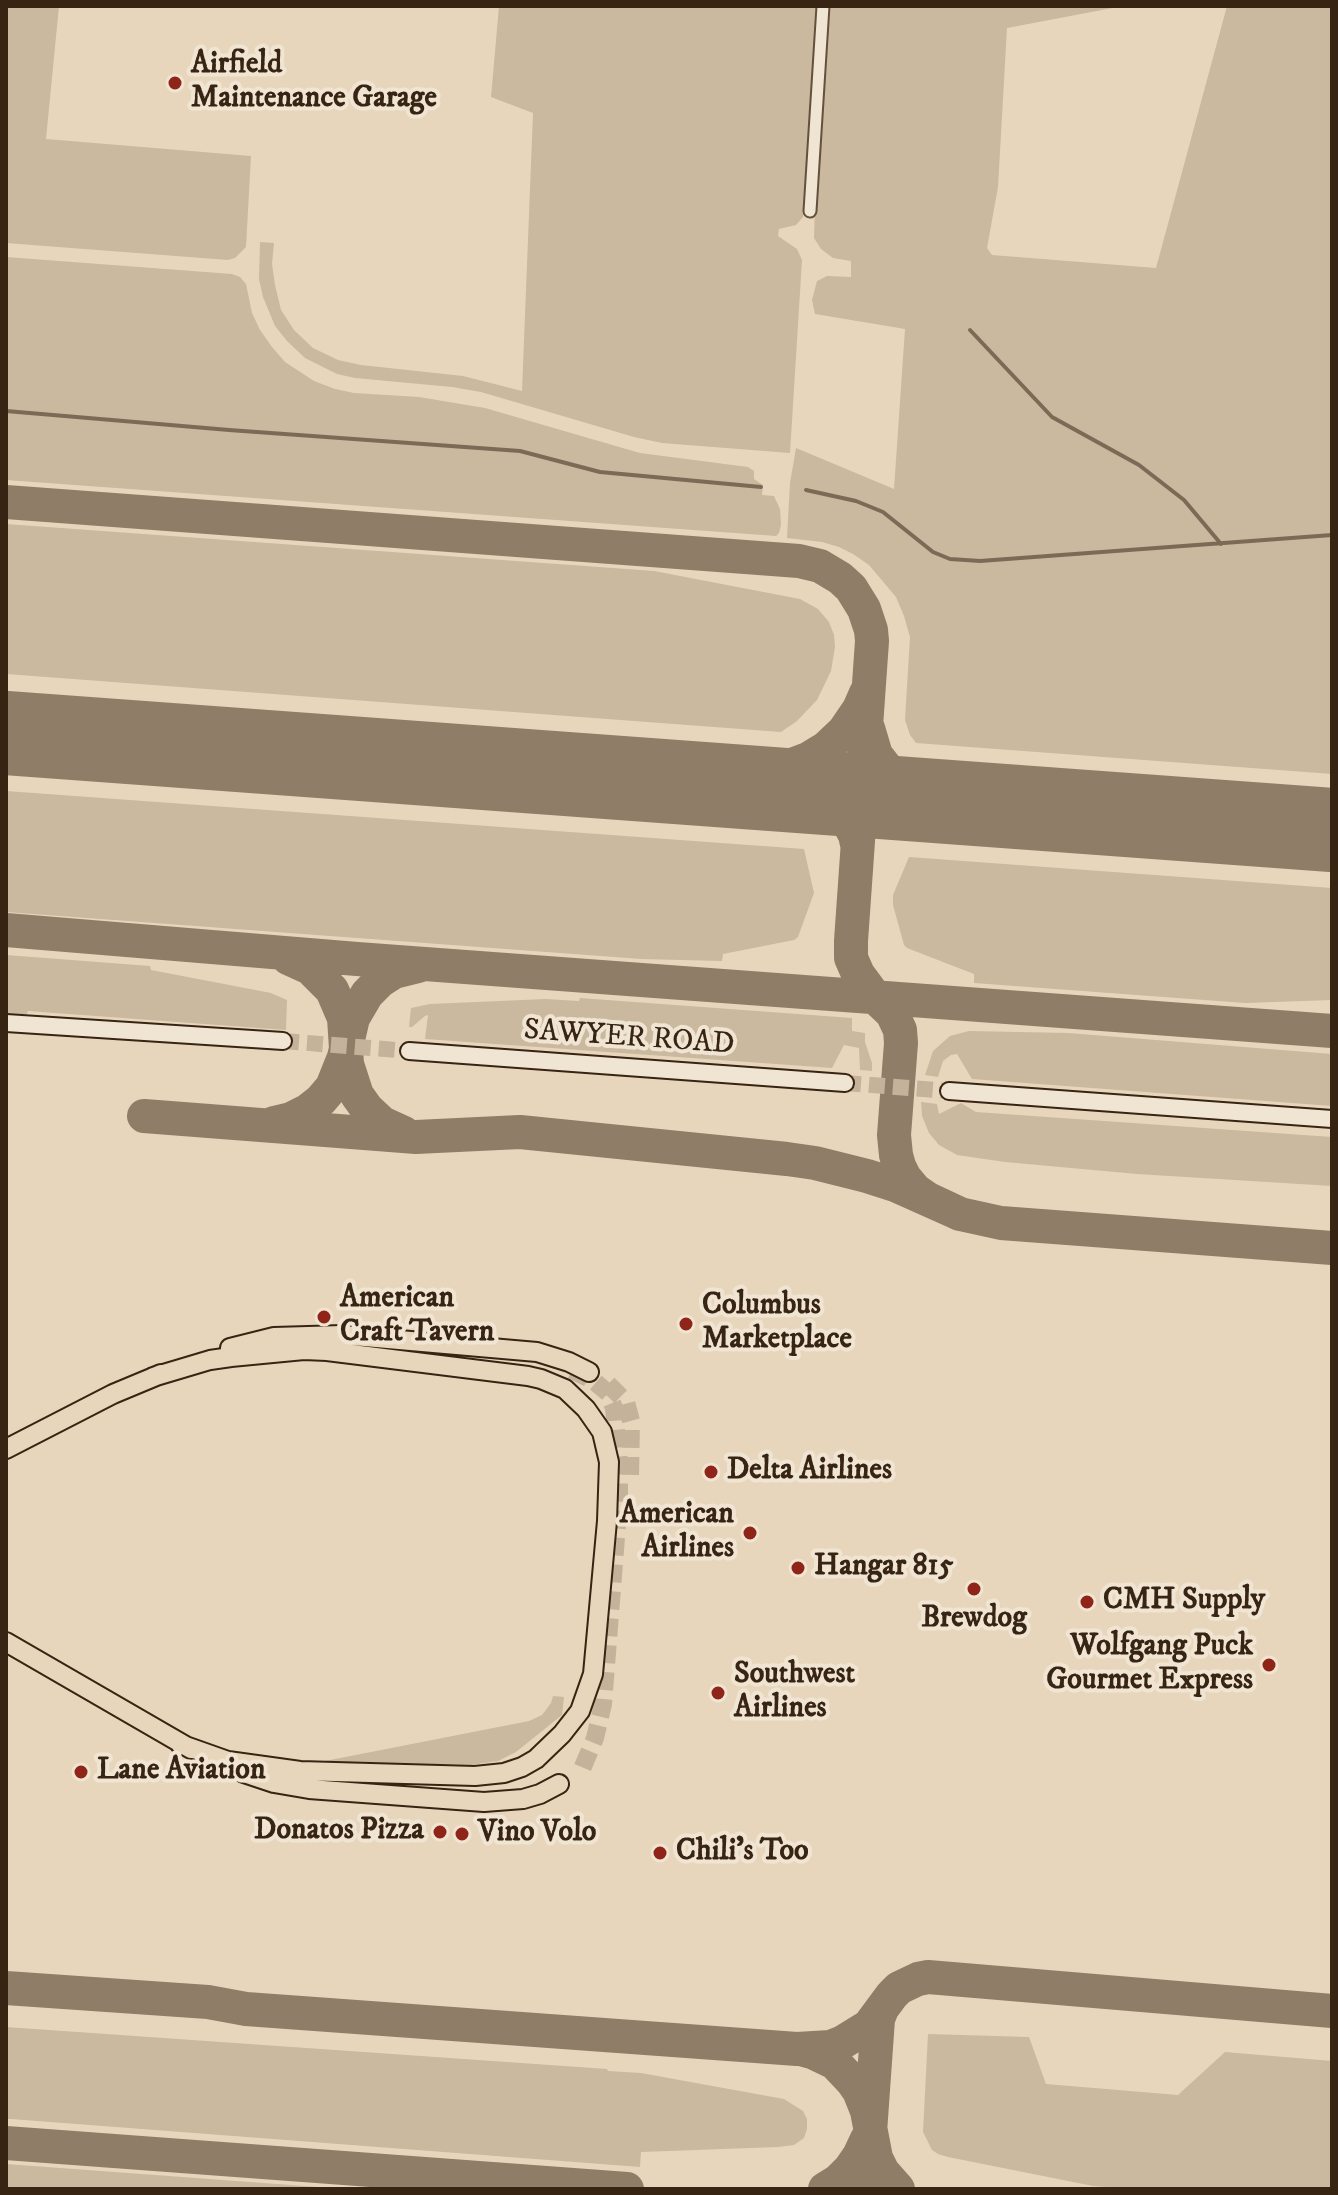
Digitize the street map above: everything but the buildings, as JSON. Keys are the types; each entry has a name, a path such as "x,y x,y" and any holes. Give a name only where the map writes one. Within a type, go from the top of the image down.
{"main road":[{"path":"6,1449 153,1377 250,1342 274,1337 342,1335 525,1350 559,1358 589,1372"},
{"path":"153,1377 210,1360 285,1351 327,1351 528,1376 565,1389 586,1409 602,1432 608,1450 605,1545 593,1674 580,1711 536,1759 504,1773 475,1776 278,1769 228,1761 180,1744"},
{"path":"6,1642 180,1744 241,1772 274,1783 309,1789 503,1802 540,1794 559,1784"}],"street":[{"path":"810,211 823,6"},
{"path":"6,1023 283,1041"},
{"name":"SAWYER ROAD","path":"409,1051 845,1083"},
{"path":"949,1091 1332,1119"}],"shaded area":[{"path":"6,6 59,6 46,139 251,156 246,247 235,258 228,260 6,243"},
{"path":"499,6 817,6 803,217 796,225 779,229 778,236 797,249 802,260 790,453 662,443 481,392 337,374 305,358 275,326 259,279 260,242 274,243 272,264 281,310 294,330 313,348 338,360 361,365 463,376 522,391 533,113 491,97"},
{"path":"829,6 1123,6 1007,28 998,187 987,248 992,255 1156,268 1227,6 1332,6 1332,774 916,743 910,735 905,720 910,637 896,597 869,565 853,554 822,542 787,538 790,483 796,448 894,489 905,329 815,314 812,300 817,281 827,276 851,277 851,261 833,258 821,249 814,238"},
{"path":"6,257 232,274 246,284 252,313 272,347 285,362 314,381 354,393 419,397 485,408 640,453 748,467 754,471 754,479 763,485 762,495 774,496 780,509 779,533 776,536 6,480"},
{"path":"6,524 654,571 800,599 818,609 829,622 835,647 831,671 817,700 797,721 781,732 6,674"},
{"path":"6,791 804,849 814,893 798,937 794,940 723,954 722,961 641,959 6,912"},
{"path":"909,857 1332,888 1332,1000 1245,1003 974,983 974,974 904,945 893,895"},
{"path":"6,955 150,966 151,970 271,993 287,1000 286,1030 28,1011 27,1014 6,1014"},
{"path":"580,998 852,1018 852,1031 865,1033 872,1071 860,1070 859,1048 844,1045 832,1068 425,1039 428,1015 409,1027 411,1008 430,1004 546,999 579,1001"},
{"path":"969,1031 1068,1033 1332,1054 1332,1106 972,1079 957,1054 943,1061 938,1077 925,1075 933,1051 950,1036"},
{"path":"921,1102 937,1104 939,1114 961,1103 976,1112 1332,1137 1332,1186 1137,1174 957,1155 939,1145 929,1133 922,1116"},
{"path":"553,1696 564,1697 562,1715 516,1752 498,1761 471,1765 320,1762 529,1721 542,1715"},
{"path":"6,2027 641,2073 784,2099 803,2111 807,2129 804,2138 794,2145 641,2152 640,2167 6,2119"},
{"path":"928,2034 1029,2037 1046,2084 1178,2095 1225,2052 1332,2061 1332,2189 1135,2189 1093,2186 938,2154 932,2150 923,2132"},
{"path":"6,2164 345,2189 6,2189"}],"waterway":[{"path":"970,330 1052,417 1139,465 1184,500 1221,544"},
{"path":"6,411 520,451 600,472 761,487"},
{"path":"806,490 856,501 883,512 933,552 950,559 980,561 1332,535"}],"taxiway":[{"path":"6,502 799,561 820,566 840,578 851,588 864,609 872,641 851,958 858,974 892,1013 900,1030 894,1135 899,1166 915,1190 960,1214"},
{"path":"706,784 763,776 808,759 844,731 866,693"},
{"path":"868,728 876,755 894,778 912,793 940,801"},
{"path":"802,791 824,798 842,811 857,844"},
{"path":"6,930 1332,1031"},
{"path":"288,958 310,968 332,990 344,1018 347,1064 357,1095 382,1123 404,1133"},
{"path":"274,1123 291,1119 321,1100 332,1087 344,1057 353,1018 367,994 394,972 418,966"},
{"path":"144,1116 416,1137 520,1132 787,1159 867,1176 960,1214 1001,1223 1332,1248"},
{"path":"6,1988 208,2002 246,2009 797,2049 830,2047 843,2042 869,2026 899,1988 928,1977 1332,2011"},
{"path":"866,2189 878,2019 882,2009"},
{"path":"801,2049 835,2063 859,2091 867,2111 876,2158 898,2189"},
{"path":"825,2189 850,2169 867,2139"},
{"path":"6,2143 627,2189"}],"runway":[{"path":"6,733 1332,830"}],"tunnel":[{"path":"283,1041 409,1051"},
{"path":"845,1083 949,1091"},
{"path":"572,1370 594,1381 608,1393 614,1408 619,1462 619,1499 603,1704 595,1738 582,1769"},
{"path":"608,1384 626,1402 631,1421 630,1478"}],"place":[{"name":"Airfield Maintenance Garage","path":"175,83"},
{"name":"American Craft Tavern","path":"324,1317"},
{"name":"Columbus Marketplace","path":"686,1324"},
{"name":"Delta Airlines","path":"711,1472"},
{"name":"American Airlines","path":"750,1533"},
{"name":"Hangar 815","path":"798,1568"},
{"name":"Brewdog","path":"974,1589"},
{"name":"CMH Supply","path":"1087,1602"},
{"name":"Wolfgang Puck Gourmet Express","path":"1269,1665"},
{"name":"Southwest Airlines","path":"718,1693"},
{"name":"Lane Aviation","path":"81,1772"},
{"name":"Donatos Pizza","path":"440,1832"},
{"name":"Vino Volo","path":"462,1834"},
{"name":"Chili's Too","path":"660,1853"}]}
